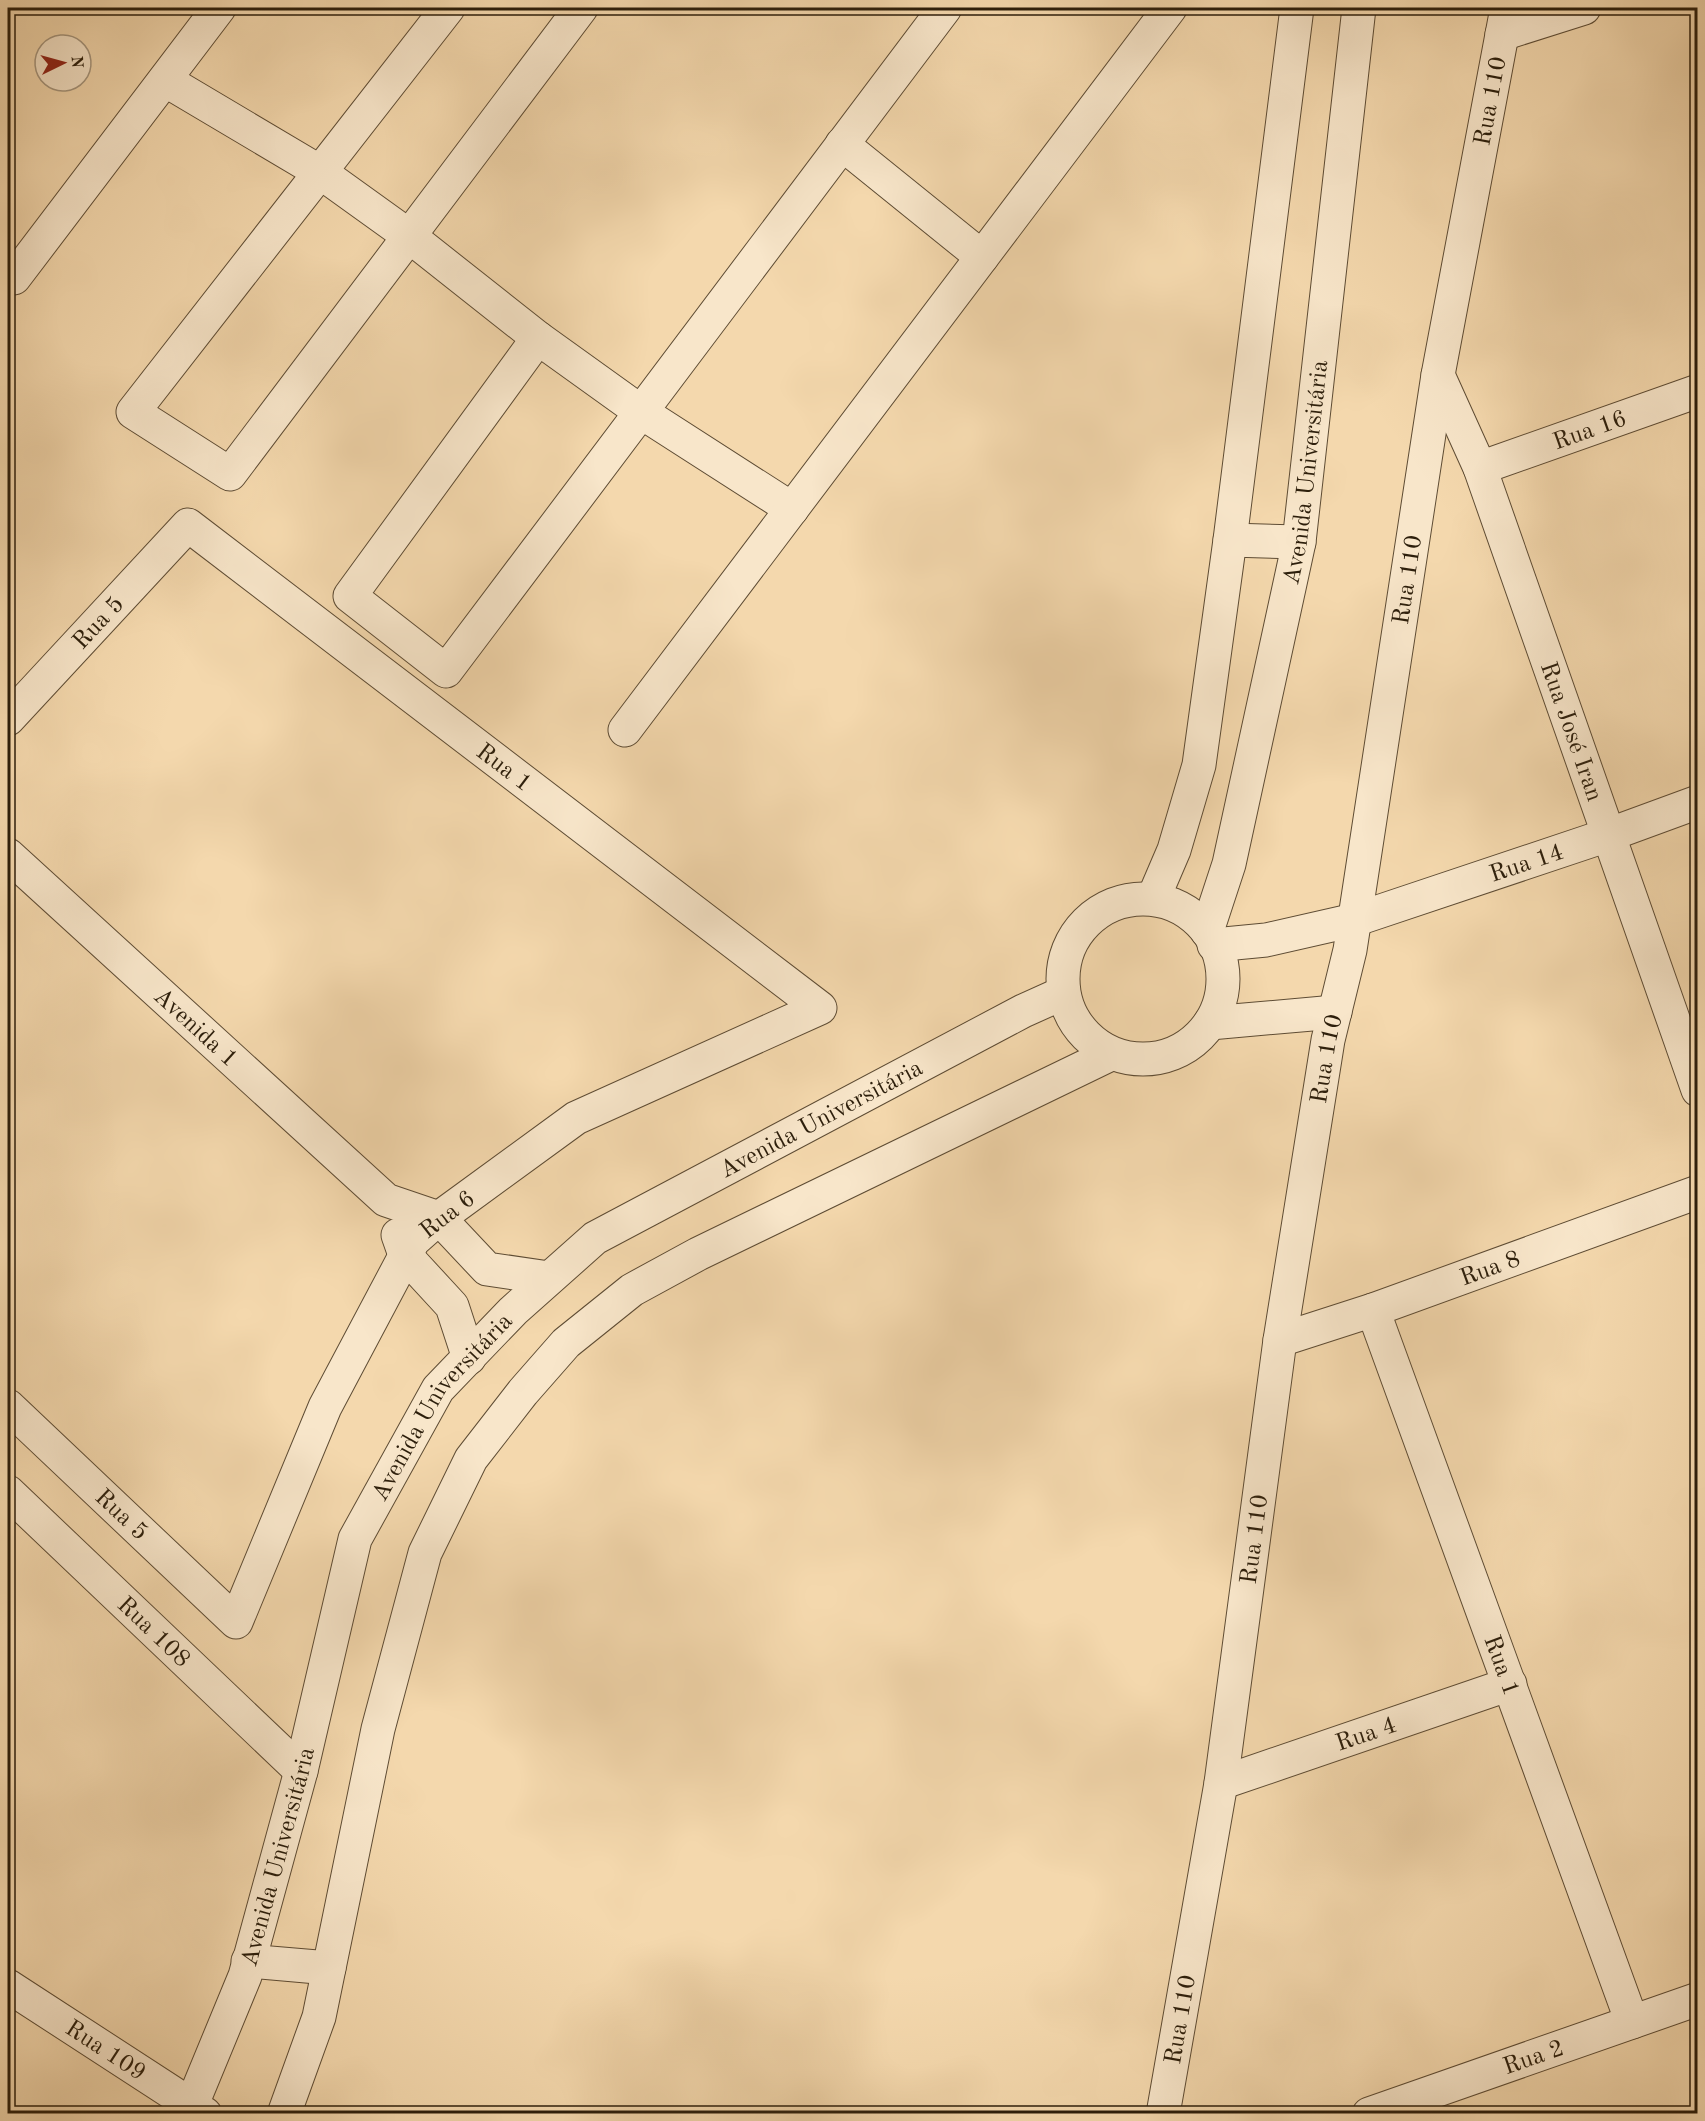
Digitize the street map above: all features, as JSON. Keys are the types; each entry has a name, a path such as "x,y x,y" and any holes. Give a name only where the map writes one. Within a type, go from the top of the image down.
{"street":[{"path":"14,278 219,8"},
{"path":"448,8 133,412 230,474 581,8"},
{"path":"538,338 350,596 446,671 945,8"},
{"path":"625,730 1170,8"},
{"path":"1154,899 1174,850 1199,765 1230,540 1297,8"},
{"name":"Avenida Universitária","path":"1210,938 1229,864 1299,542 1359,8"},
{"path":"1504,21 1584,8"},
{"name":"Rua 110","path":"1163,2114 1221,1783 1280,1340 1328,1040 1350,950 1438,375 1504,21"},
{"path":"165,80 320,172 409,236 538,338 641,412 792,509"},
{"path":"842,144 982,257"},
{"name":"Rua José Iran","path":"1438,375 1480,468 1698,1090"},
{"name":"Rua 16","path":"1480,468 1698,391"},
{"name":"Rua 5","path":"8,719 188,525"},
{"name":"Rua 1","path":"188,525 820,1008"},
{"path":"1230,540 1299,542"},
{"name":"Rua 14","path":"1354,920 1608,835 1698,802"},
{"name":"Avenida 1","path":"8,855 386,1200 439,1218"},
{"path":"1154,899 1169,903 1196,919 1210,938 1218,952 1222,976 1220,1001 1210,1023 1196,1040 1177,1052 1155,1059 1133,1060 1111,1054 1089,1039 1072,1018 1063,993 1064,962 1076,935 1096,913 1123,901 1154,899"},
{"path":"1210,938 1266,940 1354,920"},
{"name":"Avenida Universitária","path":"194,2110 245,1976 301,1771 355,1539 438,1389 513,1311 595,1238 1023,1011 1063,993"},
{"name":"Rua 6","path":"236,1622 325,1407 413,1241 439,1218 576,1118 820,1008"},
{"path":"1210,1023 1335,1012"},
{"path":"284,2114 320,2017 378,1729 425,1554 471,1459 522,1392 566,1343 632,1290 698,1254 1111,1054"},
{"name":"Rua 8","path":"1280,1340 1373,1310 1698,1192"},
{"name":"Avenida 1","path":"386,1200 405,1255"},
{"path":"439,1218 487,1269 549,1278"},
{"path":"405,1255 452,1306 469,1358"},
{"name":"Rua 1","path":"1373,1310 1632,2022"},
{"name":"Rua 5","path":"8,1407 236,1622"},
{"name":"Rua 108","path":"8,1492 301,1771"},
{"name":"Rua 4","path":"1221,1783 1510,1684"},
{"path":"248,1961 329,1968"},
{"name":"Rua 109","path":"8,1986 194,2110"},
{"name":"Rua 2","path":"1369,2114 1698,1999"}]}
